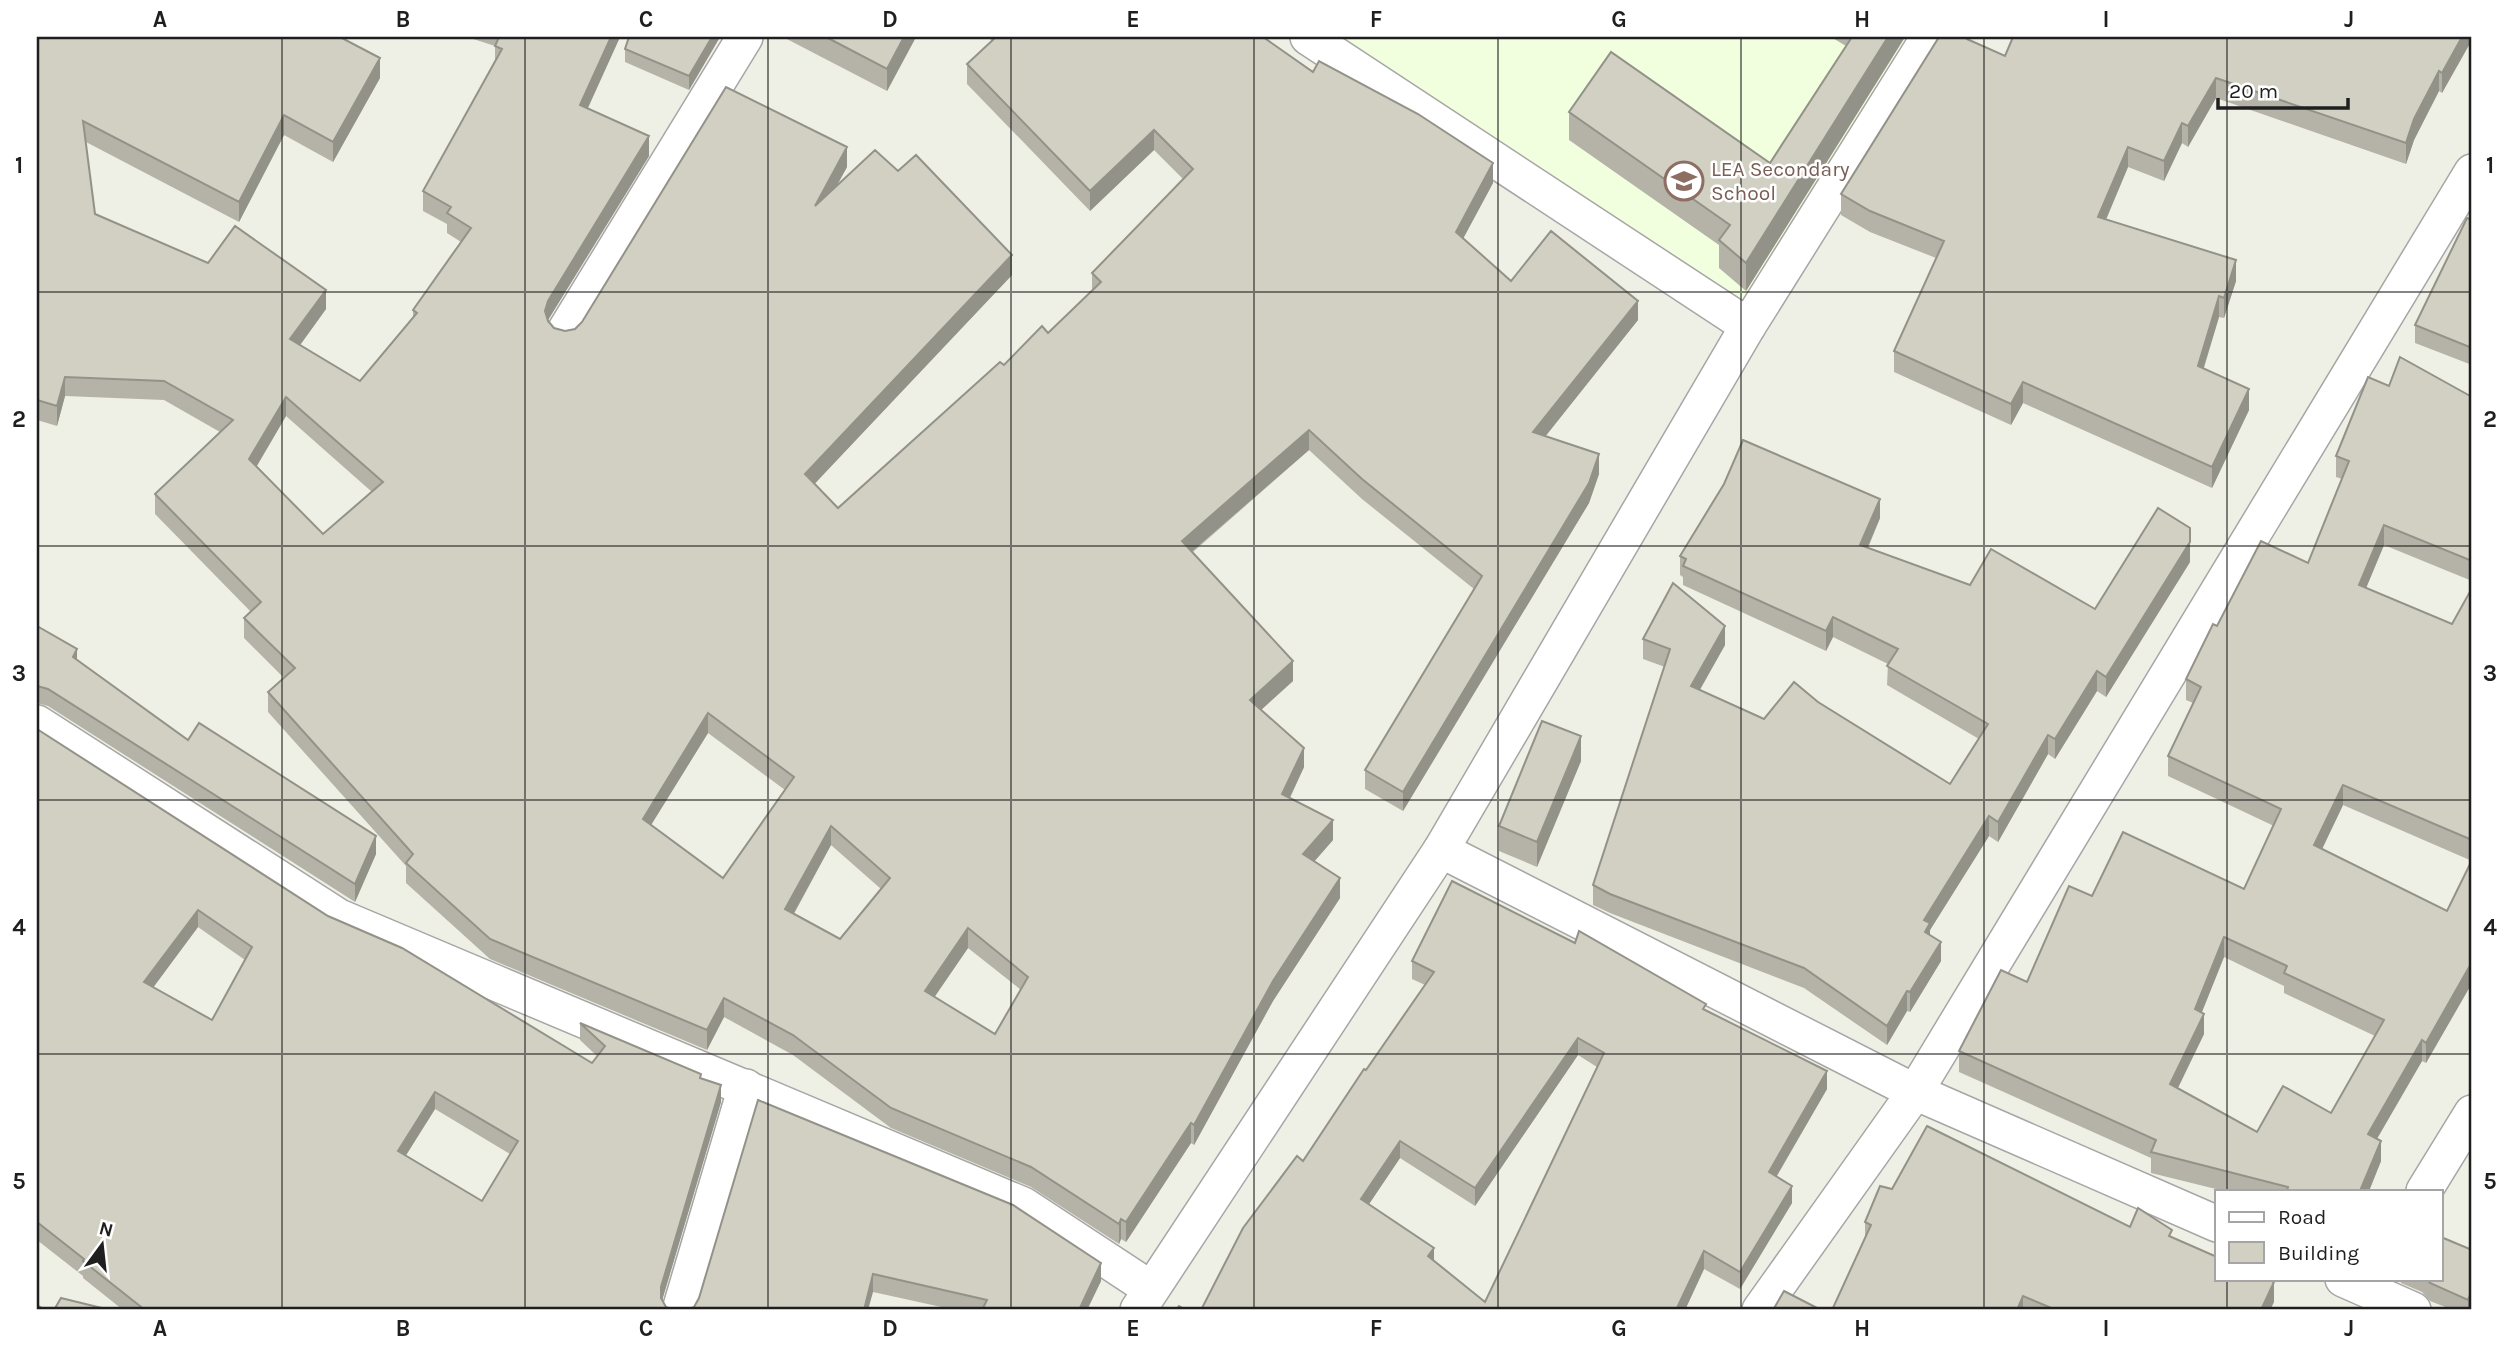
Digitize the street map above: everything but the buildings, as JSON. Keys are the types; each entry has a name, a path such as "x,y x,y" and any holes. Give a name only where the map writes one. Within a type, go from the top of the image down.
{"street":[{"path":"565,331 746,37"},
{"path":"1308,37 1748,326"},
{"path":"37,723 339,917 1023,1205 1145,1300 1441,850 1748,326 1928,37"},
{"path":"1760,1310 1915,1092 2472,172"},
{"path":"1441,850 1915,1092 2215,1223"},
{"path":"680,1310 746,1087"},
{"path":"2425,1190 2472,1113"},
{"path":"2357,1289 2413,1310"}],"shaded area":[{"name":"LEA Secondary School","path":"1313,37 1929,37 1748,326"}],"place":[{"name":"LEA Secondary School","path":"1684,181"}]}
